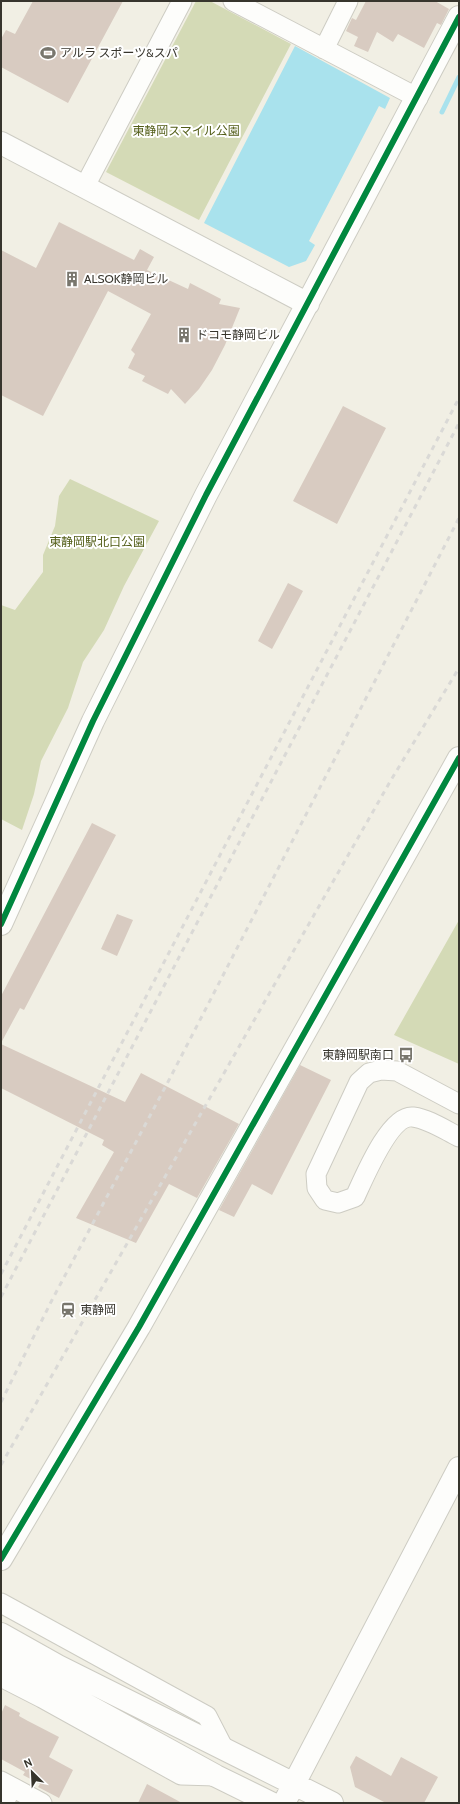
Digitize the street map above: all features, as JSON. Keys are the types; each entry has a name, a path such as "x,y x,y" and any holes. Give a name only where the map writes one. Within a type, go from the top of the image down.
{"street":[{"path":"85,186 182,1"},
{"path":"324,49 348,1"},
{"path":"236,2 418,98"},
{"path":"1,924 93,721 206,495 418,98 459,17"},
{"path":"1,143 308,304"},
{"path":"1,1559 139,1327 459,758"},
{"path":"459,1104 397,1071 381,1070 369,1073 359,1082 316,1174 317,1188 325,1200 338,1203 355,1197 385,1138 399,1121 412,1117 425,1120 459,1137"},
{"path":"289,1794 459,1468"},
{"path":"1,1603 207,1716 224,1749"},
{"path":"1,1634 54,1675 216,1776 271,1803"},
{"path":"1,1658 54,1675 224,1749 289,1794 332,1803"},
{"path":"1,1677 42,1698 181,1776 216,1776"},
{"path":"6,1790 42,1803"}],"green space":[{"name":"東静岡スマイル公園","path":"196,1 210,1 291,44 199,220 106,172"},
{"name":"東静岡駅北口公園","path":"70,479 159,521 124,586 104,630 83,662 68,708 41,761 34,794 22,830 1,819 1,605 15,610 43,572 43,555 55,526 59,496"},
{"path":"459,920 459,1064 394,1035"}],"water":[{"path":"295,46 390,98 385,109 379,106 309,241 315,245 306,261 289,267 204,223"}],"building":[{"name":"アルラ スポーツ&スパ","path":"33,1 123,1 68,103 1,67 1,39 6,30 15,34"},
{"path":"366,1 435,1 449,9 441,25 437,23 424,48 398,34 393,42 377,32 368,52 354,46 358,37 346,31 352,18 356,20"},
{"path":"59,222 134,260 140,249 154,257 147,270 188,289 190,283 221,299 219,304 240,308 225,345 212,370 199,389 185,404 171,389 168,394 142,381 145,376 128,368 135,354 131,350 151,314 108,291 43,416 1,395 1,250 36,268"},
{"path":"343,406 386,428 337,524 293,501"},
{"path":"288,583 303,591 272,649 258,641"},
{"path":"92,823 116,835 24,1010 20,1008 1,1043 1,996"},
{"path":"117,914 133,920 117,956 101,949"},
{"path":"1,1044 125,1102 141,1073 239,1124 197,1198 169,1184 136,1243 76,1218 114,1152 102,1145 104,1140 1,1088"},
{"path":"300,1065 331,1080 272,1195 252,1184 234,1217 219,1210"},
{"path":"5,1705 20,1713 19,1716 59,1737 49,1757 73,1770 59,1798 38,1787 40,1784 23,1775 25,1772 1,1759 1,1714"},
{"path":"356,1756 391,1776 401,1757 438,1777 424,1803 386,1803 355,1787 350,1767"},
{"path":"147,1784 182,1803 138,1803"}],"waterway":[{"path":"442,112 459,77"}],"railway":[{"path":"1,1274 459,398"},
{"path":"1,1297 459,423"},
{"path":"1,1402 52,1300 169,1080 459,518"},
{"path":"1,1465 391,780 459,668"}],"cycle path":[{"path":"1,924 93,721 206,495 459,17"},
{"path":"1,1559 139,1327 459,758"}],"place":[{"name":"アルラ スポーツ&スパ","path":"48,53"},
{"name":"ALSOK静岡ビル","path":"72,279"},
{"name":"ドコモ静岡ビル","path":"184,335"},
{"name":"東静岡駅南口","path":"406,1055"},
{"name":"東静岡","path":"68,1310"}]}
